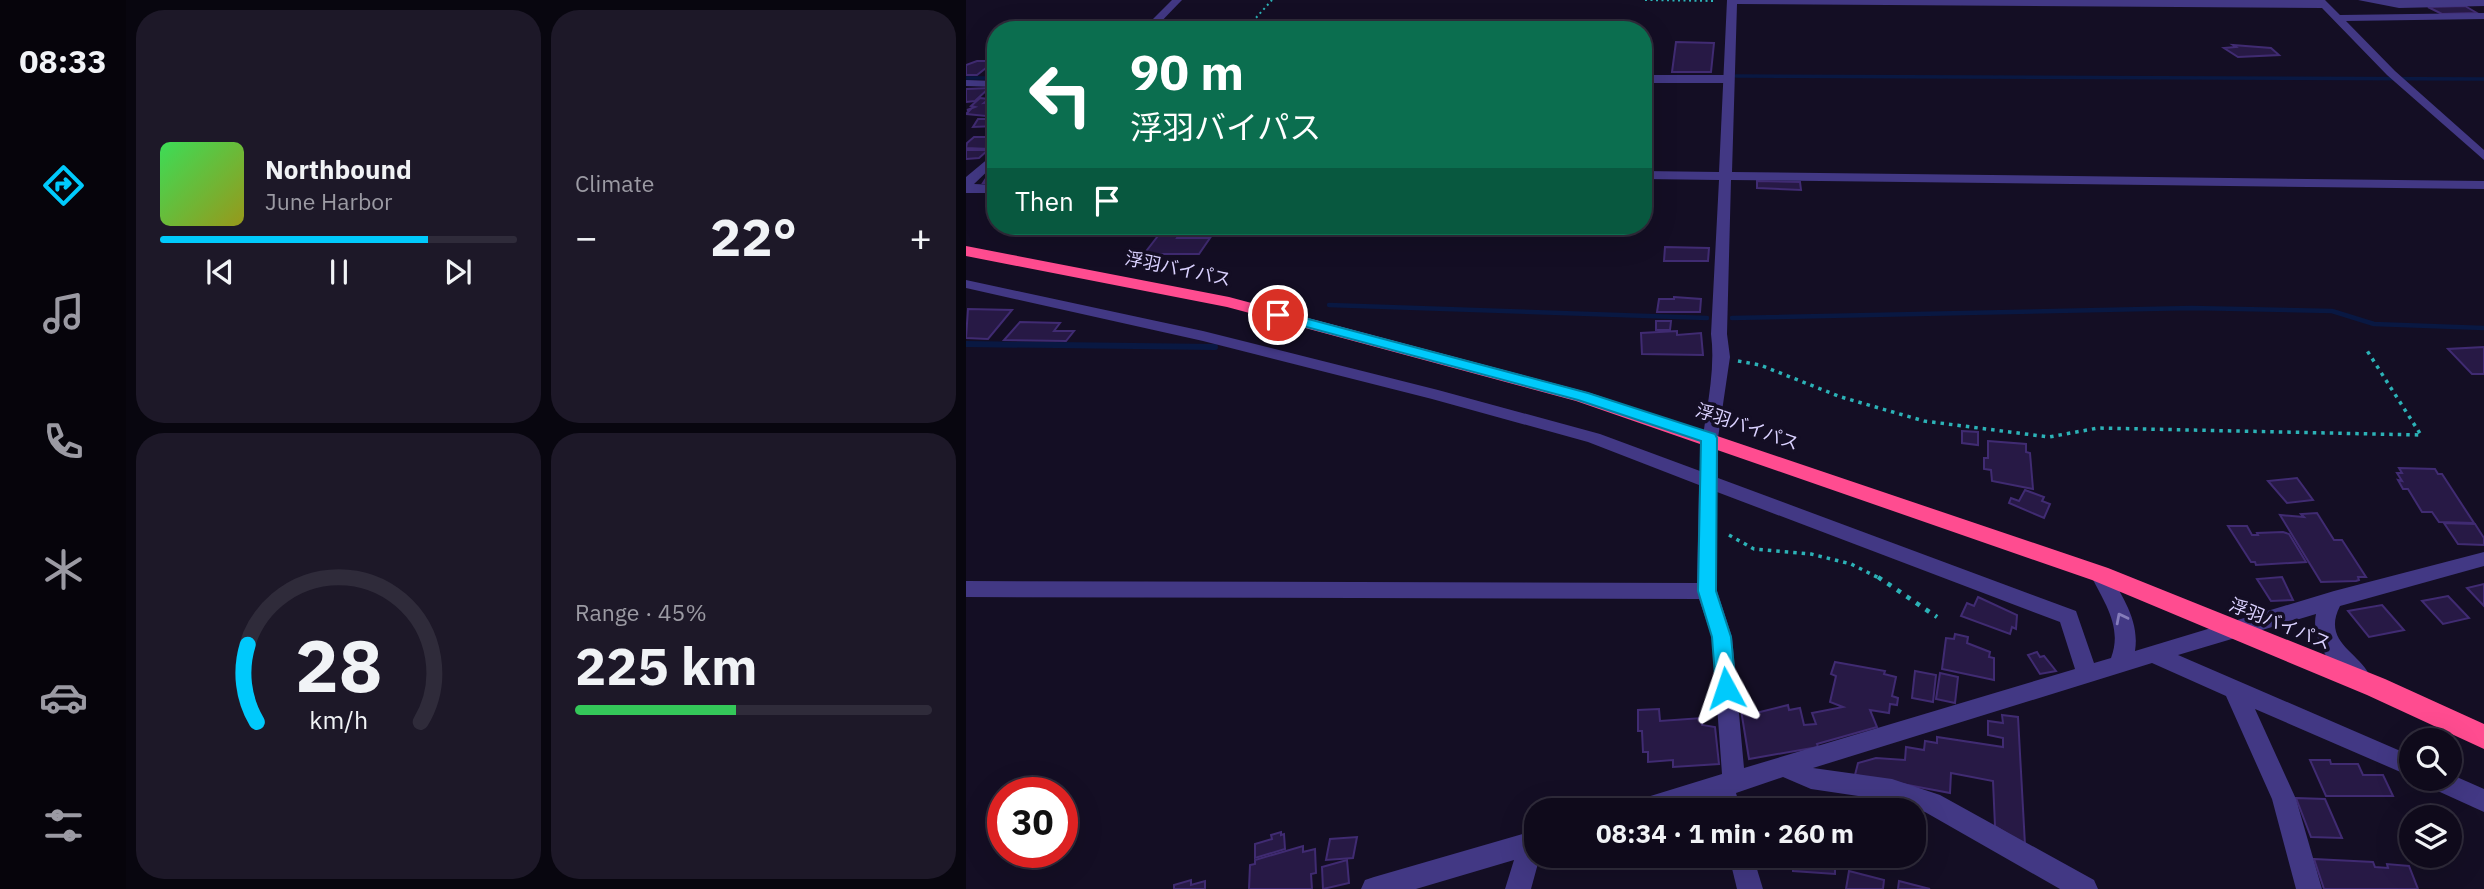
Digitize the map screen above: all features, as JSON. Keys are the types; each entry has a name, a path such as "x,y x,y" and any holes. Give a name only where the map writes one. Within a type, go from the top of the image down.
{"highway":[{"name":"浮羽バイパス","path":"966,251 1229,302 1583,397 2100,574 2376,687 2484,737"}],"street":[{"path":"1156,21 1177,0"},
{"path":"1729,798 1722,637 1707,591 1707,479 1709,438 1722,357 1719,334 1732,0 2322,2 2391,73 2484,156"},
{"path":"2363,0 2399,5 2484,3"},
{"path":"2337,18 2484,16"},
{"path":"966,83 987,84"},
{"path":"967,186 987,165"},
{"path":"1652,175 2484,185"},
{"path":"967,186 987,188"},
{"path":"966,284 1181,329 1525,417 1594,438 2068,617 2087,674"},
{"path":"1681,798 2119,664 2237,631 2334,599 2449,566 2484,559"},
{"path":"2100,574 2127,626 2128,646 2119,664"},
{"path":"966,589 1707,591"},
{"path":"2334,599 2325,612 2325,628 2330,643 2343,664 2376,687"},
{"path":"2153,654 2399,761"},
{"path":"2233,688 2259,739 2284,799 2309,889"},
{"path":"1786,766 1811,778 1892,790 1932,803 2085,889"},
{"path":"2462,791 2484,801"},
{"path":"1374,889 1524,845"},
{"path":"1518,889 1525,868"},
{"path":"1744,868 1750,889"}],"lane":[{"path":"1652,79 1728,79"}],"path":[{"path":"1253,21 1272,0"},
{"path":"1645,0 1732,0"},
{"path":"1722,357 1760,365 1841,397 1924,421 2049,437 2098,428 2421,435 2366,349"},
{"path":"1707,526 1754,549 1811,554 1851,565 1881,579 1937,617"}],"building":[{"path":"2465,6 2477,13 2442,14 2428,7"},
{"path":"1676,42 1714,43 1711,72 1672,72"},
{"path":"2233,45 2271,48 2279,55 2238,57 2224,48 2236,47"},
{"path":"987,61 987,67 977,75 966,75 966,65"},
{"path":"987,88 975,101 966,102 966,89"},
{"path":"980,98 987,99 984,103 987,103 987,116 966,114 970,110 967,110 975,107 971,106"},
{"path":"978,119 987,119 987,126 973,127"},
{"path":"974,137 987,137 987,149 966,148 967,143"},
{"path":"966,150 987,150 979,158 966,159"},
{"path":"1757,181 1800,182 1801,190 1757,188"},
{"path":"1159,235 1210,238 1199,254 1144,254"},
{"path":"1665,247 1709,248 1708,261 1664,261"},
{"path":"1659,299 1701,299 1700,312 1657,312"},
{"path":"968,309 1012,310 988,339 966,338"},
{"path":"1656,321 1671,321 1670,330 1656,330"},
{"path":"1020,322 1060,323 1054,331 1074,331 1066,341 1004,340"},
{"path":"1677,331 1677,335 1701,333 1703,355 1642,354 1641,333"},
{"path":"2484,347 2484,374 2472,374 2448,349"},
{"path":"1962,431 1978,432 1978,445 1962,443"},
{"path":"1988,441 2026,444 2026,452 2030,453 2033,489 1992,481 1991,470 1984,469 1984,458 1988,458"},
{"path":"2399,468 2435,469 2438,474 2442,474 2474,523 2439,522 2432,512 2422,512 2408,489 2403,489 2398,480 2402,481 2397,473 2402,473"},
{"path":"2297,478 2313,500 2287,503 2268,481"},
{"path":"2025,490 2044,497 2042,501 2050,504 2044,518 2009,503 2011,498 2019,501"},
{"path":"2317,513 2334,540 2342,540 2366,577 2358,577 2359,580 2356,581 2321,582 2280,515 2304,517 2301,514"},
{"path":"2444,523 2475,524 2484,538 2484,545 2458,544"},
{"path":"2228,526 2247,526 2252,535 2283,532 2289,534 2306,562 2256,565 2251,562"},
{"path":"2282,577 2293,600 2271,601 2257,579"},
{"path":"2484,584 2484,606 2467,588"},
{"path":"2448,596 2469,618 2443,624 2422,601"},
{"path":"1978,597 2017,615 2016,629 2012,627 2010,634 1961,616 1967,603 1974,606"},
{"path":"2382,605 2404,630 2369,637 2348,611"},
{"path":"1955,634 1968,637 1967,643 1990,652 1989,657 1994,658 1994,680 1942,669 1946,638 1954,639"},
{"path":"2037,652 2040,657 2044,656 2056,671 2040,674 2028,655"},
{"path":"1835,662 1885,671 1884,674 1896,677 1892,696 1898,698 1897,705 1890,704 1889,713 1870,710 1877,727 1817,744 1818,747 1749,759 1741,710 1751,709 1752,714 1788,705 1789,710 1800,708 1804,725 1816,724 1812,713 1843,707 1830,702 1836,676 1831,674"},
{"path":"1915,671 1936,675 1933,702 1912,698"},
{"path":"1940,673 1958,677 1955,703 1936,699"},
{"path":"1659,709 1660,721 1702,718 1702,725 1715,727 1719,764 1673,767 1673,760 1648,762 1648,752 1643,752 1642,731 1638,731 1638,710"},
{"path":"2002,715 2018,717 2025,845 1995,826 1993,781 1951,773 1950,793 1855,775 1858,763 1876,758 1905,760 1906,747 1924,750 1925,741 1937,743 1937,737 2003,747 2003,738 1988,735 1988,721 2003,723"},
{"path":"2310,760 2330,760 2331,764 2358,764 2363,775 2383,775 2393,796 2326,796"},
{"path":"2296,798 2325,799 2342,838 2311,837"},
{"path":"1281,832 1281,835 1284,834 1285,849 1255,858 1255,844 1272,839 1271,835"},
{"path":"1357,837 1353,858 1326,860 1330,839"},
{"path":"1303,846 1303,852 1315,849 1316,873 1311,874 1312,889 1249,889 1250,865 1255,864 1255,860"},
{"path":"2314,859 2373,862 2375,867 2388,868 2387,864 2410,868 2418,889 2324,889"},
{"path":"1347,860 1349,883 1323,889 1322,867"},
{"path":"1793,868 1835,868 1835,874 1793,871"},
{"path":"1849,871 1884,880 1883,889 1846,889"},
{"path":"1191,880 1191,885 1205,881 1205,889 1174,889 1174,885"},
{"path":"1899,881 1930,889 1898,889"}],"waterway":[{"path":"1736,76 2484,79"},
{"path":"966,78 987,78"},
{"path":"1329,305 1707,318"},
{"path":"1732,318 2192,308 2332,311 2374,324 2484,328"},
{"path":"966,344 1215,347"}],"route":[{"path":"1278,315 1583,397 1709,438 1707,591 1722,637 1726,688"}]}
